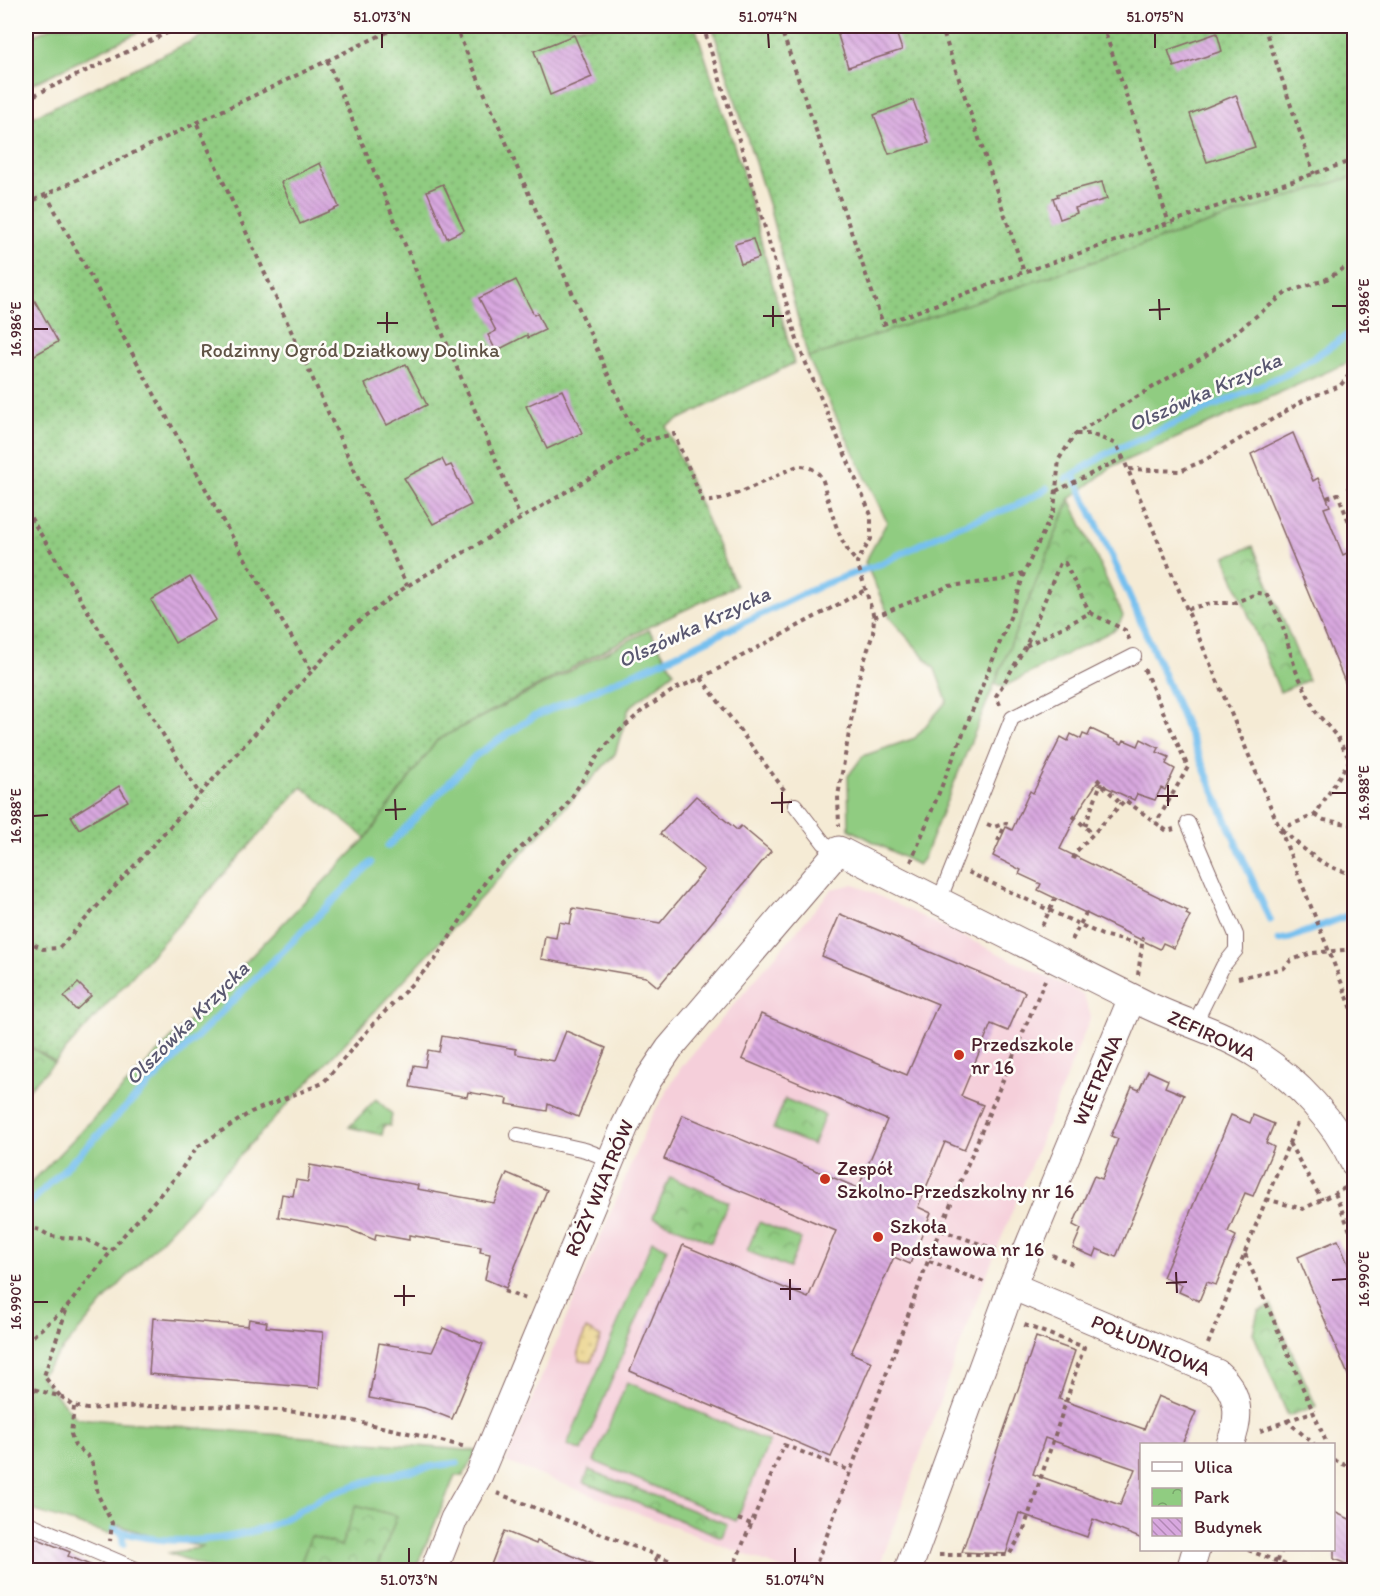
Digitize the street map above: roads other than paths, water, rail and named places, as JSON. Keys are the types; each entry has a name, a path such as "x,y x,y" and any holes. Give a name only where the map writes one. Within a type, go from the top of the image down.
{"street":[{"path":"839,850 939,901 1135,990"},
{"name":"RÓŻY WIATRÓW","path":"434,1570 454,1519 479,1475 635,1103 657,1064 760,940 839,850"},
{"name":"ZEFIROWA","path":"1135,990 1194,1025 1240,1044 1261,1057 1311,1102 1337,1134 1351,1175"},
{"name":"WIETRZNA","path":"908,1570 1000,1285 1135,990"},
{"name":"POŁUDNIOWA","path":"1000,1285 1217,1372 1234,1394 1242,1439"},
{"path":"1190,1570 1196,1551"}],"lane":[{"path":"939,901 1012,718 1138,661"},
{"path":"795,805 824,843 839,850"},
{"path":"1188,823 1236,935 1236,950 1216,980 1194,1025"},
{"path":"518,1135 585,1150 611,1160"},
{"path":"26,1522 136,1569"}],"waterway":[{"name":"Olszówka Krzycka","path":"1066,479 1108,453 1293,371 1354,331"},
{"path":"1074,476 1149,641 1270,920"},
{"name":"Olszówka Krzycka","path":"388,846 475,756 533,717 676,655 824,584 880,564 953,528 1015,506 1047,489"},
{"name":"Olszówka Krzycka","path":"26,1207 371,863"},
{"path":"1279,940 1290,938 1354,913"},
{"path":"114,1529 132,1535 173,1540 238,1535 276,1523 326,1496 348,1488 379,1478 457,1463"},
{"path":"122,1532 123,1544"}],"place":[{"name":"Przedszkole nr 16","path":"959,1055"},
{"name":"Zespół Szkolno-Przedszkolny nr 16","path":"825,1179"},
{"name":"Szkoła Podstawowa nr 16","path":"878,1237"}],"park label":[{"name":"Rodzinny Ogród Działkowy Dolinka","path":"350,350"}]}
